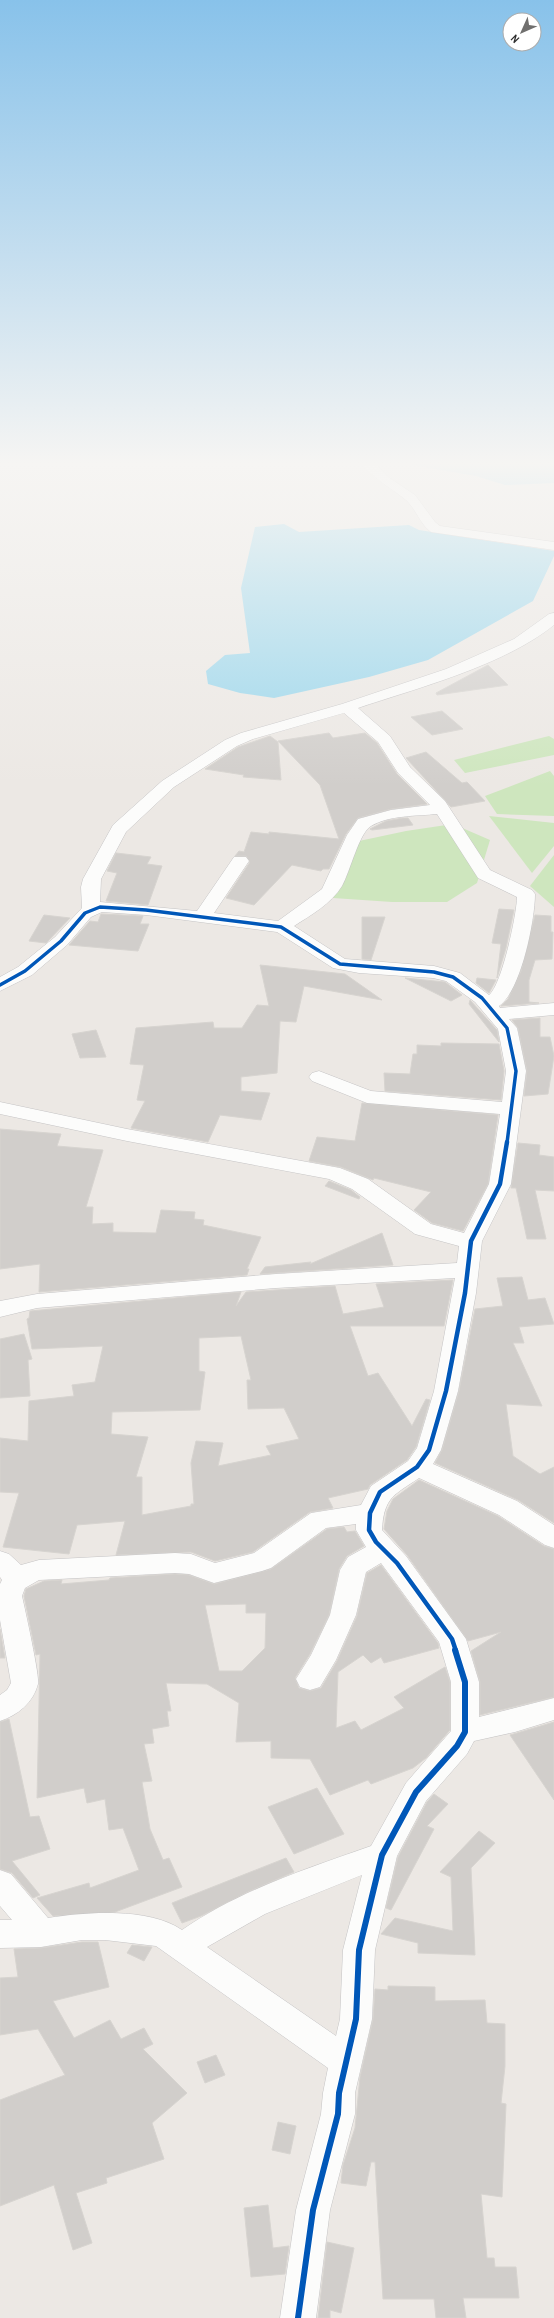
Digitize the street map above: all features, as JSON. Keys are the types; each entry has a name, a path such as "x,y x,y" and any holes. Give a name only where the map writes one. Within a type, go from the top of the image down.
{"street":[{"path":"91,909 90,887 92,879 119,829 168,784 203,760 238,739 347,707 461,668 520,642 548,623 554,617"},
{"path":"347,707 384,739 407,773 426,789 442,808 484,874 520,890 527,898 521,929 503,992 491,1009"},
{"path":"281,927 328,893 343,865 357,831 366,822 404,813 442,808"},
{"path":"202,917 240,861"},
{"path":"0,985 25,971 61,941 85,913 91,909 109,907 281,927 300,937 323,955 340,964 359,967 434,972 453,978 491,1009 507,1028 516,1071 500,1184 471,1241 468,1270 446,1391 429,1450 417,1468 380,1492 370,1513 369,1530 376,1542 397,1563 452,1639 465,1682 465,1732 457,1746 416,1792 382,1855 359,1950 356,2019 339,2093 338,2114 313,2210 298,2318"},
{"path":"491,1009 554,1009"},
{"path":"319,1077 367,1097 511,1109"},
{"path":"0,1108 127,1135 333,1173 351,1178 366,1186 423,1229 443,1236 471,1241"},
{"path":"0,1309 37,1301 276,1281 468,1270"},
{"path":"417,1468 508,1508 554,1538"},
{"path":"0,1710 17,1698 25,1683 25,1675 9,1596 9,1569 28,1572 40,1570 175,1563 191,1564 214,1573 223,1572 262,1560 320,1520 370,1513"},
{"path":"310,1679 322,1660 343,1615 352,1570 357,1564 383,1549"},
{"path":"465,1732 515,1721 554,1709"},
{"path":"183,1946 203,1931 266,1898 382,1855"},
{"path":"0,1882 41,1934"},
{"path":"0,1934 41,1934 82,1926 139,1929 162,1933 183,1946 347,2062"}],"green space":[{"path":"549,736 554,739 554,755 465,773 454,760"},
{"path":"550,771 554,776 554,816 497,814 485,796"},
{"path":"489,816 554,823 554,846 532,873"},
{"path":"453,824 490,840 477,883 447,902 392,902 333,898 359,841 406,831"},
{"path":"554,855 554,907 530,886"}],"water":[{"path":"245,569 548,569 533,601 428,660 369,677 274,698 240,693 208,684 206,671 225,655 250,653 241,588"}],"building":[{"path":"488,665 508,685 437,695 436,693"},
{"path":"442,711 463,729 432,735 411,717"},
{"path":"329,733 333,738 365,733 377,743 397,774 427,804 391,809 358,818 346,834 329,869 323,869 321,871 292,865 254,905 226,898 250,862 246,856 235,856 239,851 244,852 251,832 269,834 269,832 339,839 320,785 278,741"},
{"path":"270,736 278,742 281,780 243,777 244,775 205,769 238,747"},
{"path":"426,752 462,783 467,782 485,801 451,807 406,758"},
{"path":"408,818 413,825 370,829 386,821"},
{"path":"116,853 151,857 147,864 162,866 148,905 106,901 117,873 107,871"},
{"path":"499,909 514,910 506,948 497,978 501,944 492,943"},
{"path":"101,914 143,916 140,924 149,924 138,951 69,945 90,921 98,922"},
{"path":"44,915 70,918 46,943 29,941"},
{"path":"535,915 551,916 551,932 553,932 552,959 535,960 529,980 529,1002 539,1003 501,1006 508,999 521,971"},
{"path":"362,917 385,917 371,960 362,959"},
{"path":"260,965 345,974 382,1000 304,986 296,1022 280,1021 277,1073 241,1077 241,1091 270,1093 261,1120 220,1115 208,1142 131,1128 145,1101 137,1100 144,1065 130,1064 136,1028 213,1022 214,1028 242,1028 257,1005 269,1006"},
{"path":"405,978 445,982 462,995 451,1001"},
{"path":"477,978 496,980 489,993 476,983"},
{"path":"470,1000 497,1030 499,1042 469,1004"},
{"path":"540,1018 540,1037 550,1037 554,1056 548,1094 524,1096 527,1071 518,1028 512,1020"},
{"path":"96,1030 106,1057 80,1058 72,1034"},
{"path":"441,1043 499,1044 504,1071 501,1100 385,1091 384,1073 410,1074 413,1054 417,1054 417,1045 441,1046"},
{"path":"362,1103 498,1115 488,1184 463,1231 432,1223 414,1210 431,1192 374,1178 373,1180 341,1167 309,1161 317,1137 355,1141"},
{"path":"0,1129 61,1134 57,1146 103,1150 86,1207 93,1207 92,1224 113,1223 113,1232 156,1233 161,1210 195,1212 194,1219 204,1220 203,1225 261,1237 247,1269 249,1269 247,1275 39,1292 40,1264 0,1269"},
{"path":"518,1143 540,1145 539,1155 554,1157 554,1191 535,1190 546,1239 527,1239 516,1188 511,1188"},
{"path":"329,1181 351,1190 360,1197 359,1199 325,1186"},
{"path":"382,1233 393,1265 260,1274 265,1267 311,1262 310,1264"},
{"path":"522,1277 528,1300 545,1298 554,1324 519,1327 524,1343 513,1343 542,1406 506,1404 513,1456 540,1474 554,1467 554,1523 518,1500 435,1463 442,1450 459,1391 475,1309 503,1306 497,1278"},
{"path":"453,1280 444,1326 350,1326 368,1376 378,1373 412,1426 426,1399 430,1400 416,1447 407,1460 370,1485 368,1489 328,1498 333,1508 310,1512 253,1552 215,1561 191,1552 116,1555 125,1521 77,1525 69,1554 3,1547 19,1493 0,1492 0,1438 28,1441 29,1401 74,1396 72,1385 95,1382 103,1346 32,1349 27,1319 29,1318 30,1311 241,1292 236,1306 246,1292 335,1286 343,1314 384,1307 376,1284","holes":["241,1336 251,1380 247,1380 248,1409 284,1408 299,1439 266,1446 271,1455 218,1466 223,1443 196,1441 191,1463 194,1504 191,1504 191,1506 142,1515 142,1477 136,1477 148,1437 111,1434 112,1412 200,1410 205,1372 199,1371 199,1338"]},
{"path":"24,1334 32,1359 28,1360 30,1396 0,1398 0,1339"},
{"path":"419,1480 498,1516 544,1546 554,1549 554,1697 480,1715 480,1682 471,1651 501,1632 468,1641 407,1555 384,1529 387,1511 393,1499"},
{"path":"344,1527 347,1532 355,1531 364,1546 347,1556 339,1569 329,1615 310,1654 295,1678 299,1688 310,1691 321,1688 337,1661 357,1616 367,1573 381,1565 438,1643 439,1648 384,1663 381,1657 371,1663 363,1655 338,1672 336,1728 355,1721 361,1730 404,1708 394,1697 445,1667 450,1682 450,1730 426,1758 413,1768 371,1784 368,1780 330,1795 310,1759 271,1758 271,1741 236,1742 239,1703 207,1684 166,1683 171,1711 167,1711 169,1726 152,1729 154,1743 144,1744 152,1781 142,1782 150,1829 163,1860 169,1858 182,1887 115,1912 53,1916 37,1898 89,1883 90,1888 139,1870 123,1828 109,1830 105,1799 87,1803 84,1788 37,1798 40,1654 36,1655 24,1596 26,1589 44,1581 62,1580 61,1584 109,1580 110,1578 175,1574 189,1575 214,1584 271,1569 327,1529","holes":["246,1604 246,1613 266,1613 265,1648 242,1671 219,1671 205,1605"]},
{"path":"0,1629 5,1658 0,1658"},
{"path":"9,1719 30,1817 39,1816 50,1849 12,1861 40,1895 33,1898 12,1873 0,1869 0,1722"},
{"path":"554,1722 554,1800 510,1735"},
{"path":"317,1788 344,1834 294,1854 268,1807"},
{"path":"434,1794 448,1804 427,1826 434,1829 391,1910 386,1908 398,1857 427,1802"},
{"path":"479,1831 495,1843 471,1868 475,1955 418,1953 418,1943 381,1934 395,1918 453,1931 451,1877 440,1872"},
{"path":"286,1858 294,1872 250,1891 201,1916 182,1923 172,1903"},
{"path":"82,1942 98,1942 109,1987 53,2001 74,2038 110,2020 121,2039 144,2028 153,2044 143,2049 187,2093 152,2123 164,2159 106,2178 107,2183 76,2193 92,2243 73,2250 54,2185 0,2206 0,2100 65,2075 38,2029 0,2035 0,1978 18,1977 14,1949 41,1948"},
{"path":"132,1945 152,1947 144,1961 127,1953"},
{"path":"388,1986 435,1987 435,2001 485,2000 487,2023 505,2024 505,2066 501,2103 506,2104 502,2197 481,2194 487,2258 494,2258 495,2267 516,2267 519,2298 463,2298 466,2318 436,2318 434,2299 383,2299 375,2162 371,2162 366,2186 341,2183 343,2165 355,2128 360,2077 373,2019 375,1989 388,1990"},
{"path":"216,2055 225,2075 205,2083 197,2062"},
{"path":"278,2122 296,2126 290,2154 272,2150"},
{"path":"268,2205 273,2248 289,2246 285,2274 251,2277 244,2208"},
{"path":"327,2242 354,2248 341,2313 330,2310 330,2318 318,2318"}],"cycle path":[{"path":"0,985 25,971 61,941 85,913 100,907 146,910 281,927 300,937 323,955 340,964 359,967 434,972 453,977 482,998 507,1028 516,1071 500,1184 471,1241 465,1293 446,1391 429,1450 417,1467 380,1492 370,1513 369,1530 376,1542 397,1563 452,1639 465,1682 465,1732 457,1746 416,1792 382,1855 359,1950 356,2019 339,2093 338,2114 313,2210 298,2318"}]}
